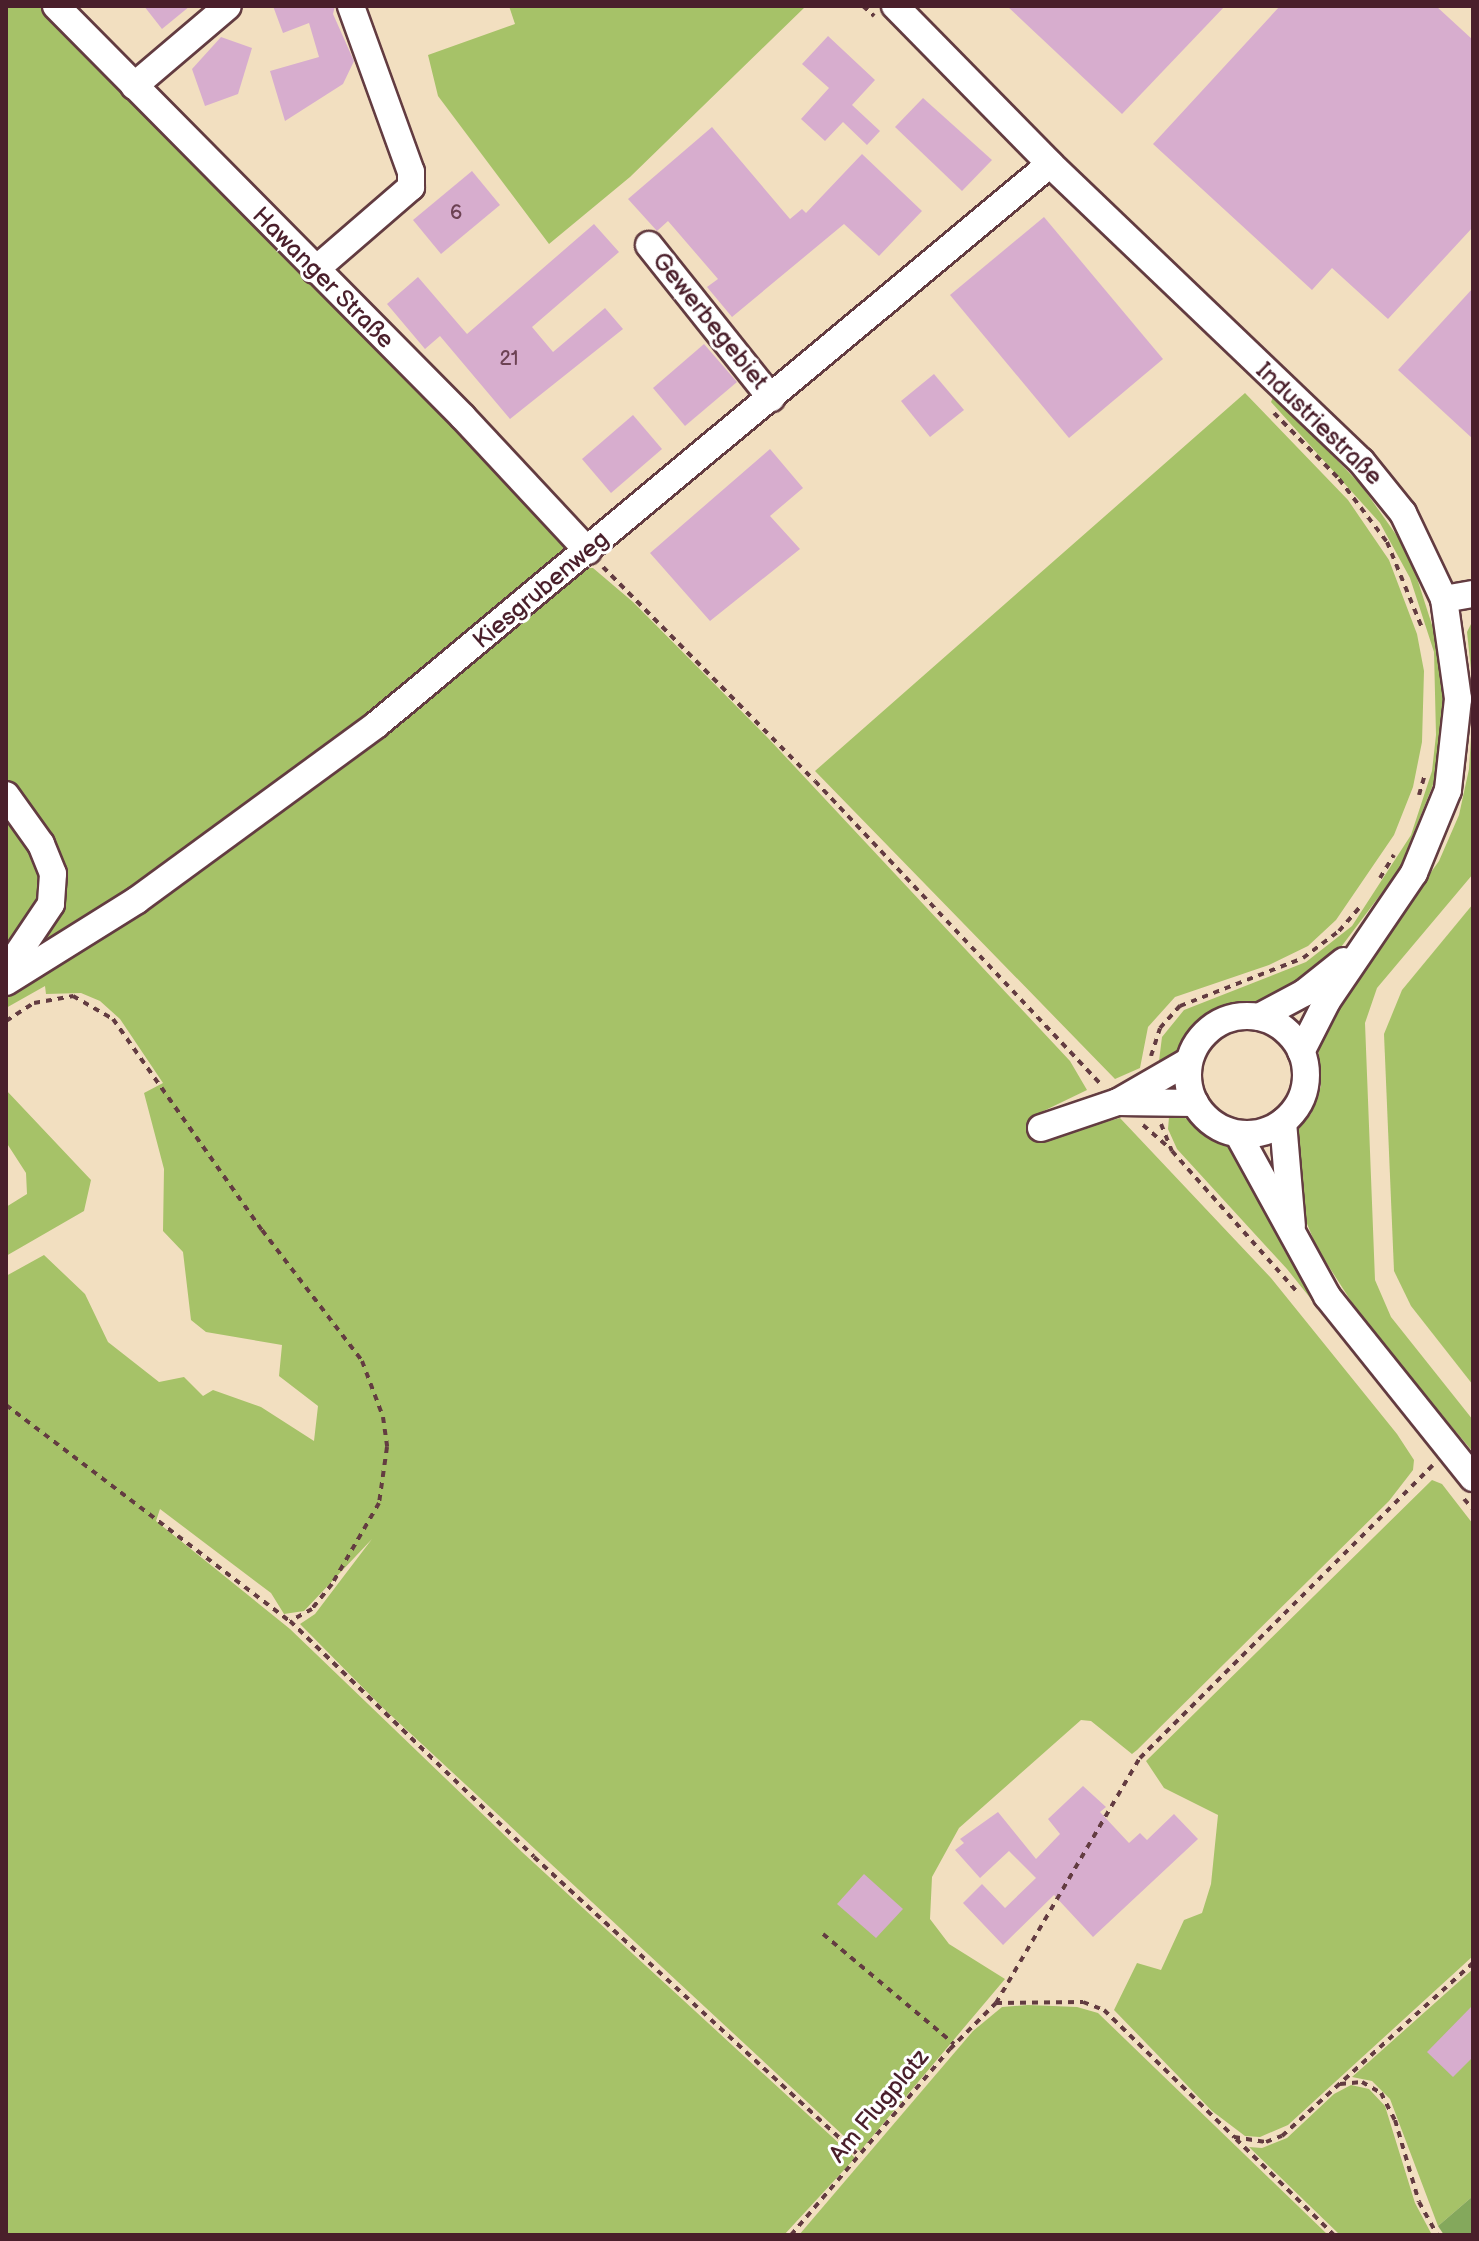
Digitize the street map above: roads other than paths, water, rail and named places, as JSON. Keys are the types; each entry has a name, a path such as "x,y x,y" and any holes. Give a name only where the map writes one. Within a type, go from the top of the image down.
{"street":[{"name":"Hawanger Straße","path":"56,6 463,417 588,551"},
{"path":"134,86 228,6"},
{"path":"315,270 411,187 411,172 351,6"},
{"name":"Industriestraße","path":"895,6 1050,164 1361,461 1403,513 1444,599 1458,699 1448,790 1414,873 1359,950 1305,1037 1301,1052 1306,1074 1302,1095 1283,1122"},
{"name":"Kiesgrubenweg","path":"6,982 137,900 376,725 1050,164"},
{"name":"Gewerbegebiet","path":"649,245 771,398"},
{"path":"1444,599 1473,594"},
{"path":"6,795 41,844 53,874 51,904 6,971"},
{"name":"Industriestraße","path":"1041,1128 1118,1102 1189,1061 1195,1047 1216,1025 1259,1017 1304,993 1359,950"},
{"path":"1259,1017 1289,1034 1301,1052"},
{"path":"1189,1061 1188,1083 1195,1103 1213,1124 1238,1134 1262,1132 1283,1122 1293,1230"},
{"path":"1118,1102 1195,1103"},
{"path":"1238,1134 1273,1204 1293,1230 1327,1296 1375,1352 1473,1478"}]}
